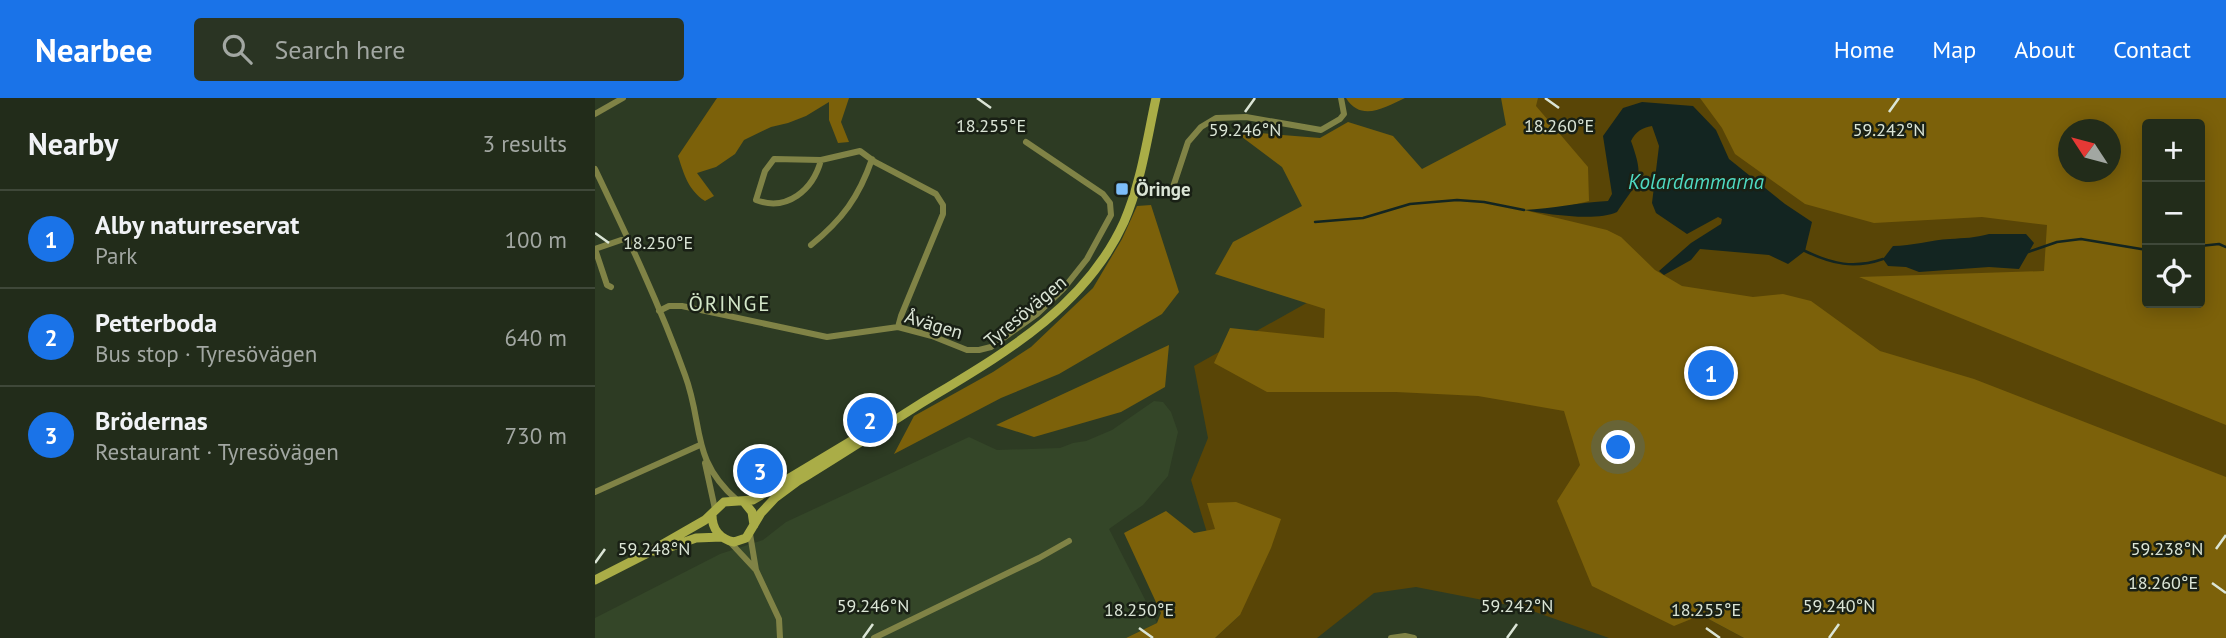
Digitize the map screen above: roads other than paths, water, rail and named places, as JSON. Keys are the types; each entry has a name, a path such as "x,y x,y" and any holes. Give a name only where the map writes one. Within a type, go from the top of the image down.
{"main road":[{"name":"Tyresövägen","path":"645,555 696,538 740,541 775,498 798,481 987,365 1042,325 1069,301 1105,255 1123,222 1137,184 1156,98"},
{"name":"Tyresövägen","path":"595,580 645,555 714,512 724,502 753,500 892,416 922,403"},
{"path":"740,501 752,512 752,529"},
{"path":"714,512 713,527 725,539"}],"street":[{"path":"595,114 623,98"},
{"path":"1137,184 1157,193 1173,187 1188,142 1201,127 1216,118 1247,117 1321,130 1344,114 1341,98"},
{"name":"Åvägen","path":"659,311 669,306 682,306 827,337 898,327 932,336 967,350 991,347 1037,314 1064,288 1087,259 1111,215 1110,203 1103,194 1026,142"},
{"path":"821,160 812,182 795,198 770,204 755,200 765,171 773,159 821,160 860,151 936,194 943,205 943,215 898,327"},
{"path":"811,245 835,226 853,200 874,160"},
{"path":"595,169 687,378 705,458 720,485 740,501"},
{"path":"611,287 607,285 595,249 627,238"},
{"path":"595,492 700,445"},
{"path":"705,458 714,512"},
{"path":"752,529 756,570 779,619 780,638"},
{"path":"725,539 756,570"},
{"path":"874,638 1069,541"},
{"path":"1391,638 1414,638"}],"water":[{"name":"Kolardammarna","path":"1642,102 1693,106 1716,130 1729,159 1812,222 1805,251 1788,264 1769,255 1700,249 1691,260 1664,275 1659,271 1691,243 1721,224 1722,219 1718,217 1687,234 1656,213 1652,203 1659,146 1652,126 1640,130 1631,141 1639,172 1635,185 1617,212 1584,217 1524,210 1608,201 1612,194 1603,136 1623,108"},
{"path":"1989,234 2026,234 2034,243 2019,269 1989,267 1919,272 1906,267 1888,266 1883,259 1893,246"}],"waterway":[{"path":"1315,222 1363,218 1410,204 1457,200 1524,210"},
{"path":"2028,252 2057,242 2081,239 2142,249"},
{"path":"2205,245 2219,244 2226,247"},
{"path":"1805,251 1843,264 1862,264 1883,259"}],"place":[{"name":"Öringe","path":"1122,189"},
{"name":"Alby naturreservat","path":"1711,373"},
{"name":"Petterboda","path":"870,420"},
{"name":"Brödernas","path":"760,471"}],"district":[{"name":"ÖRINGE","path":"730,304"}]}
